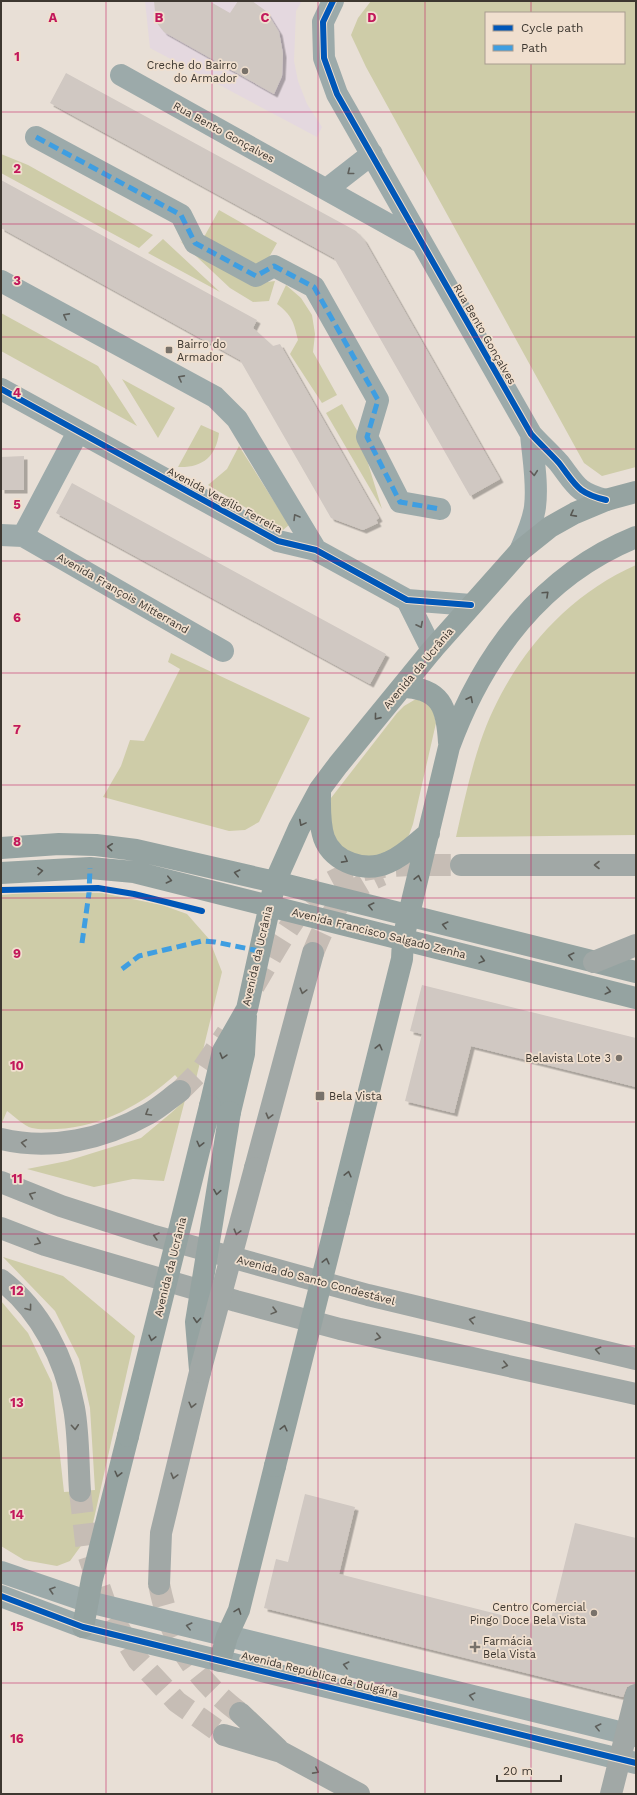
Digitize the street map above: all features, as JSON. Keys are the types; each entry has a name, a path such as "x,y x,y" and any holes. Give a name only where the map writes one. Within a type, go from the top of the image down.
{"highway":[{"path":"461,865 636,865"},
{"path":"594,962 636,945"},
{"path":"159,1584 160,1533 183,1438 313,953"},
{"path":"1,1139 33,1144 60,1144 84,1139 133,1122 149,1114 180,1090"},
{"name":"Avenida do Santo Condestável","path":"1,1182 61,1206 151,1235 368,1295 636,1359"},
{"path":"1,1228 76,1254 236,1301 340,1329 636,1394"},
{"path":"1,1280 24,1302 56,1348 66,1375 74,1409 80,1491"},
{"path":"611,1794 636,1695"},
{"path":"240,1713 281,1752"},
{"path":"224,1735 281,1752 359,1794"}],"main road":[{"name":"Avenida da Ucrânia","path":"83,1627 89,1602 92,1579 128,1436 220,1109 223,1051 246,1009 268,906 275,882 299,828 320,789 338,765 471,604 520,551 550,527 575,513 606,500 636,492"},
{"path":"220,1661 227,1636 239,1610 402,959 403,940 449,748 459,721 482,676 513,630 532,606 574,571 616,546 636,537"},
{"path":"402,687 421,689 429,692 441,702 447,719 449,748"},
{"path":"320,789 320,820 324,839 328,847 336,855 354,865 371,867 388,863 429,834"},
{"path":"1,848 59,844 96,845 136,850 275,882 636,972"},
{"name":"Avenida Francisco Salgado Zenha","path":"1,872 90,868 134,872 636,998"},
{"path":"200,1372 196,1322 220,1109"}],"street":[{"name":"Rua Bento Gonçalves","path":"333,1 323,22 324,58 338,94 531,434 559,463 572,482 582,492 593,497 606,500"},
{"name":"Rua Bento Gonçalves","path":"121,75 422,243"},
{"path":"36,137 181,215 195,243 256,276 274,266 314,287 378,400 367,437 400,502 440,509"},
{"path":"327,189 372,154"},
{"name":"Avenida Vergílio Ferreira","path":"1,281 215,397 237,419 316,550"},
{"name":"Avenida Vergílio Ferreira","path":"1,389 278,541 316,550 407,600 471,604"},
{"path":"23,536 78,432"},
{"name":"Rua Bento Gonçalves","path":"520,551 528,534 535,506 535,479 531,434"},
{"name":"Avenida François Mitterrand","path":"1,535 23,536 223,651"},
{"path":"407,600 432,650"},
{"name":"Avenida República da Bulgária","path":"1,1572 89,1602 636,1736"},
{"name":"Avenida República da Bulgária","path":"1,1596 83,1627 636,1763"}],"shaded area":[{"name":"Creche do Bairro do Armador","path":"145,1 302,1 296,11 294,61 298,81 307,104 322,127 317,137 150,48"},
{"path":"371,1 636,1 636,467 602,476 584,463 366,67 351,35 358,18"},
{"path":"1,154 28,165 153,235 139,248 1,173"},
{"path":"219,210 277,243 262,270 204,237"},
{"path":"163,239 220,292 148,253"},
{"path":"180,241 252,284 275,281 269,301 253,302 230,288"},
{"path":"286,285 301,298 312,315 315,334 313,352 337,395 322,403 290,354 298,340 297,334 294,324 289,316 277,304"},
{"path":"1,313 98,366 137,426 1,351"},
{"path":"122,379 175,408 158,438"},
{"path":"342,404 359,434 382,509 326,413"},
{"path":"201,425 219,433 215,449 211,455 201,463 187,467 178,467"},
{"path":"239,446 289,525 283,530 208,485 227,469"},
{"path":"636,565 636,835 456,837 480,743 491,715 505,687 521,662 540,638 561,616 584,596 609,579"},
{"path":"171,653 310,718 259,822 245,830 229,831 103,797 121,766 130,740 144,741 180,669 168,662"},
{"path":"416,699 432,705 436,723 413,824 409,835 394,853 363,859 341,847 328,825 331,798 397,713 404,706"},
{"path":"36,892 102,893 162,905 187,914 209,939 222,972 195,1083 189,1091 175,1075 163,1086 135,1104 106,1119 90,1124 57,1129 35,1129 19,1121 7,1111 1,1125 1,895"},
{"path":"185,1100 164,1181 133,1179 94,1187 27,1169 67,1161 141,1138"},
{"path":"3,1257 63,1276 135,1336 91,1532 70,1561 57,1566 24,1560 1,1546 1,1301 28,1333 52,1383 64,1492 95,1490 90,1408 79,1359 55,1311"}],"building":[{"name":"Creche do Bairro do Armador","path":"154,1 209,1 230,13 238,1 252,1 266,11 279,32 283,54 282,76 274,94 164,32 156,22"},
{"path":"66,73 356,231 364,240 500,479 470,496 334,258 50,103"},
{"path":"1,180 257,320 253,328 273,346 280,344 379,518 376,520 378,523 363,530 331,518 240,360 1,228"},
{"path":"24,456 24,490 1,490 1,457"},
{"path":"72,483 386,654 370,684 56,513"},
{"path":"422,985 636,1038 636,1087 471,1046 454,1113 405,1101 422,1034 410,1031"},
{"path":"305,1494 355,1507 339,1574 549,1627 575,1523 636,1538 636,1683 627,1687 623,1697 264,1608 276,1559 288,1562"}],"tunnel":[{"path":"254,986 282,938 306,903 327,884 363,870 383,867 403,865 461,865"},
{"path":"313,953 325,926 338,905 357,889 382,875"},
{"path":"180,1091 203,1068 227,1033"},
{"path":"80,1491 87,1551 107,1609 138,1660 177,1702 224,1735"},
{"path":"159,1584 170,1623 186,1656 209,1686 240,1713"}],"marked path":[{"path":"36,137 181,215 195,243 256,276 274,266 314,287 378,400 367,437 400,502 440,509"},
{"path":"82,943 89,893 90,868"},
{"path":"122,969 139,956 202,941 215,942 259,951"}],"cycle path":[{"path":"333,1 323,22 324,58 337,94 531,434 559,463 578,487 589,494 606,500"},
{"path":"1,389 278,541 316,550 407,600 471,605"},
{"path":"1,890 98,888 134,894 202,911"},
{"path":"1,1596 83,1627 636,1763"}],"place":[{"name":"Creche do Bairro do Armador","path":"245,71"},
{"name":"Bairro do Armador","path":"169,350"},
{"name":"Belavista Lote 3","path":"619,1058"},
{"name":"Bela Vista","path":"320,1096"},
{"name":"Centro Comercial Pingo Doce Bela Vista","path":"594,1613"},
{"name":"Farmácia Bela Vista","path":"475,1647"}]}
